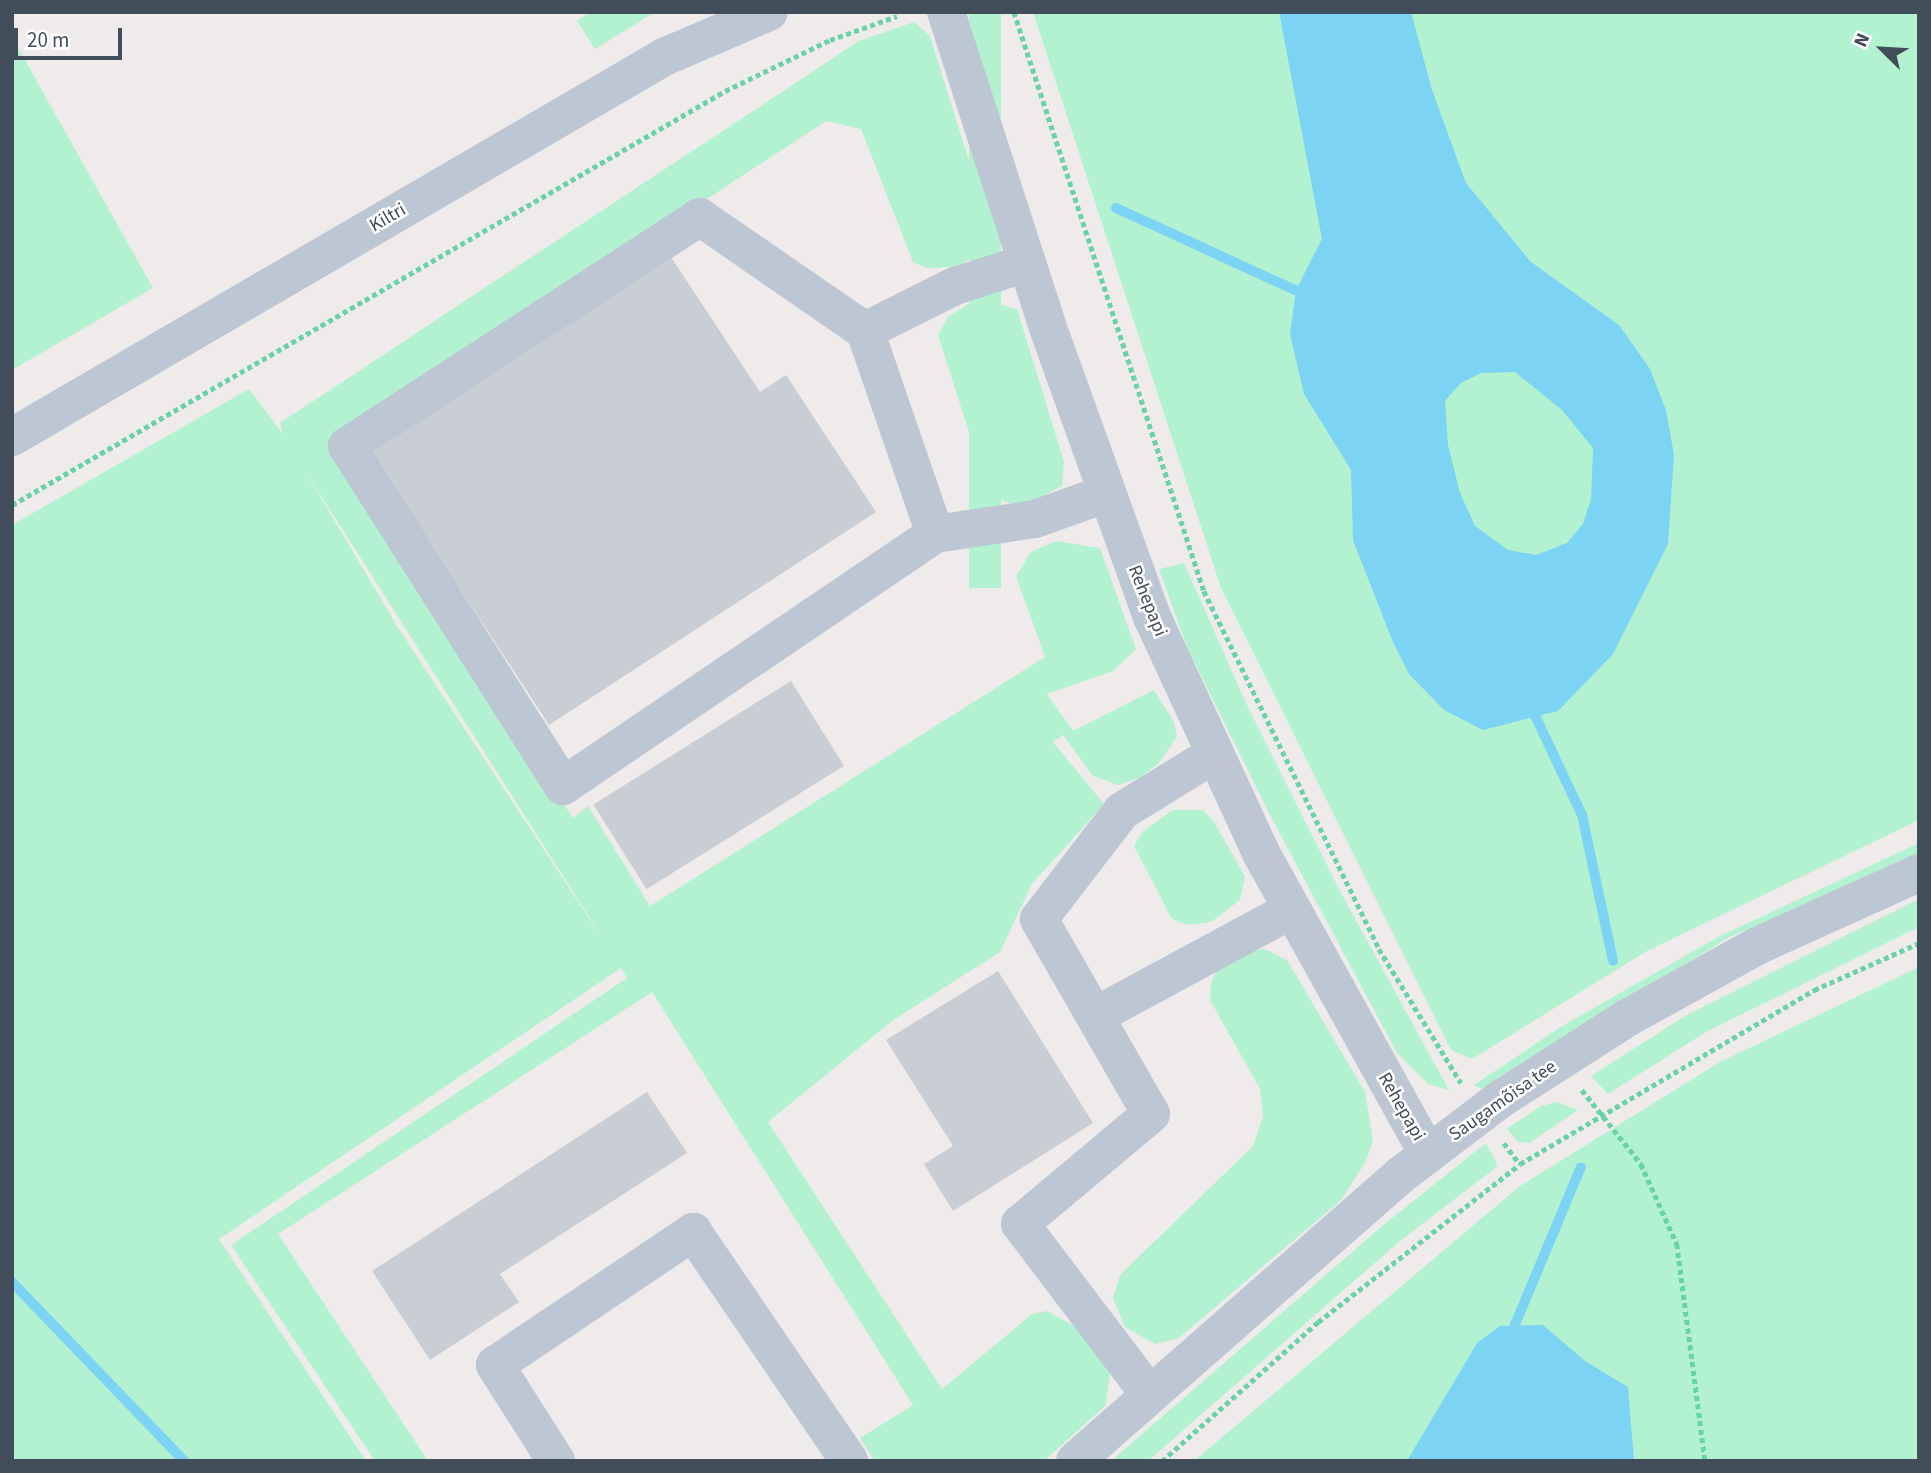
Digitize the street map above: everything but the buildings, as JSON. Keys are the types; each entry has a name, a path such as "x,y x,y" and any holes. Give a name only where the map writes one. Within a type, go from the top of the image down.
{"street":[{"name":"Kiltri","path":"12,438 664,57 769,12"},
{"name":"Rehepapi","path":"946,12 1105,494 1213,755 1292,910 1428,1154"},
{"path":"935,534 865,331 700,217 347,446 563,786 935,534 1035,519 1105,494"},
{"path":"865,331 955,286 1027,263"},
{"path":"1150,1395 1020,1224 1152,1114 1039,919 1122,811 1213,755"},
{"name":"Saugamõisa tee","path":"1075,1461 1428,1154 1555,1063 1758,946 1919,873"},
{"path":"1095,1016 1292,910"},
{"path":"556,1461 495,1365 693,1232 849,1461"}],"path":[{"path":"1014,12 1204,591 1379,949 1467,1092"},
{"path":"12,505 725,91 830,40 897,16"},
{"path":"1162,1461 1318,1322 1520,1164 1814,990 1919,943"},
{"path":"1555,1063 1604,1112 1641,1164 1676,1244 1705,1461"},
{"path":"1497,1134 1520,1164"}],"green space":[{"path":"590,12 655,12 595,49 577,21"},
{"path":"969,12 1001,12 1001,588 969,588"},
{"path":"1033,12 1919,12 1919,820 1647,951 1472,1059 1451,1050 1221,588"},
{"path":"914,22 930,36 973,174 988,245 958,267 927,268 913,262 861,129 826,121 328,447 573,818 588,806 650,906 1045,657 1016,576 1031,552 1056,541 1100,548 1136,649 1113,671 1047,694 1073,731 1154,690 1174,722 1177,737 1158,764 1139,778 1118,785 1093,776 1063,735 1053,742 1104,804 1032,884 1000,952 892,1021 768,1122 942,1389 1032,1314 1047,1311 1082,1330 1110,1371 1106,1405 1044,1461 875,1461 860,1438 913,1405 652,992 278,1234 428,1461 375,1461 231,1245 627,978 621,968 219,1239 366,1461 12,1461 12,525 249,389 283,434 280,423 859,41","holes":["304,469 598,931 397,626"]},
{"path":"12,37 153,288 12,370"},
{"path":"990,302 1017,309 1064,462 1062,486 1021,507 989,495 938,335 948,317 967,305"},
{"path":"1184,563 1246,703 1341,893 1449,1090 1428,1084 1397,1053 1271,817 1187,647 1159,569"},
{"path":"1173,810 1203,810 1214,822 1245,876 1240,900 1211,922 1188,925 1172,919 1134,846 1143,831"},
{"path":"1919,843 1919,854 1728,938 1482,1089 1474,1085 1559,1028 1720,936"},
{"path":"1919,899 1919,927 1706,1032 1608,1094 1591,1076 1685,1016"},
{"path":"1264,949 1287,960 1365,1092 1373,1141 1365,1163 1341,1200 1179,1338 1155,1344 1125,1327 1113,1298 1120,1275 1253,1146 1263,1116 1260,1089 1210,1000 1211,984 1218,966 1239,953"},
{"path":"1919,967 1919,1461 1194,1461 1520,1186 1720,1062"},
{"path":"1558,1102 1578,1110 1529,1143 1518,1142 1507,1129 1541,1106"},
{"path":"1486,1143 1498,1166 1400,1241 1148,1461 1111,1461 1381,1227"}],"water":[{"path":"1279,12 1411,12 1432,90 1466,183 1531,262 1619,325 1650,369 1666,410 1674,455 1668,544 1613,654 1558,711 1483,730 1444,710 1409,674 1392,640 1353,540 1351,470 1304,394 1290,334 1296,290 1322,239","holes":["1515,372 1562,410 1593,448 1591,499 1583,524 1567,543 1536,555 1508,550 1475,526 1460,493 1448,445 1445,401 1461,383 1481,373"]},
{"path":"1543,1325 1585,1361 1628,1387 1634,1461 1407,1461 1477,1343 1500,1326"}],"waterway":[{"path":"1116,208 1308,296"},
{"path":"1530,705 1582,815 1613,961"},
{"path":"1509,1339 1581,1167"},
{"path":"12,1282 184,1461"}]}
